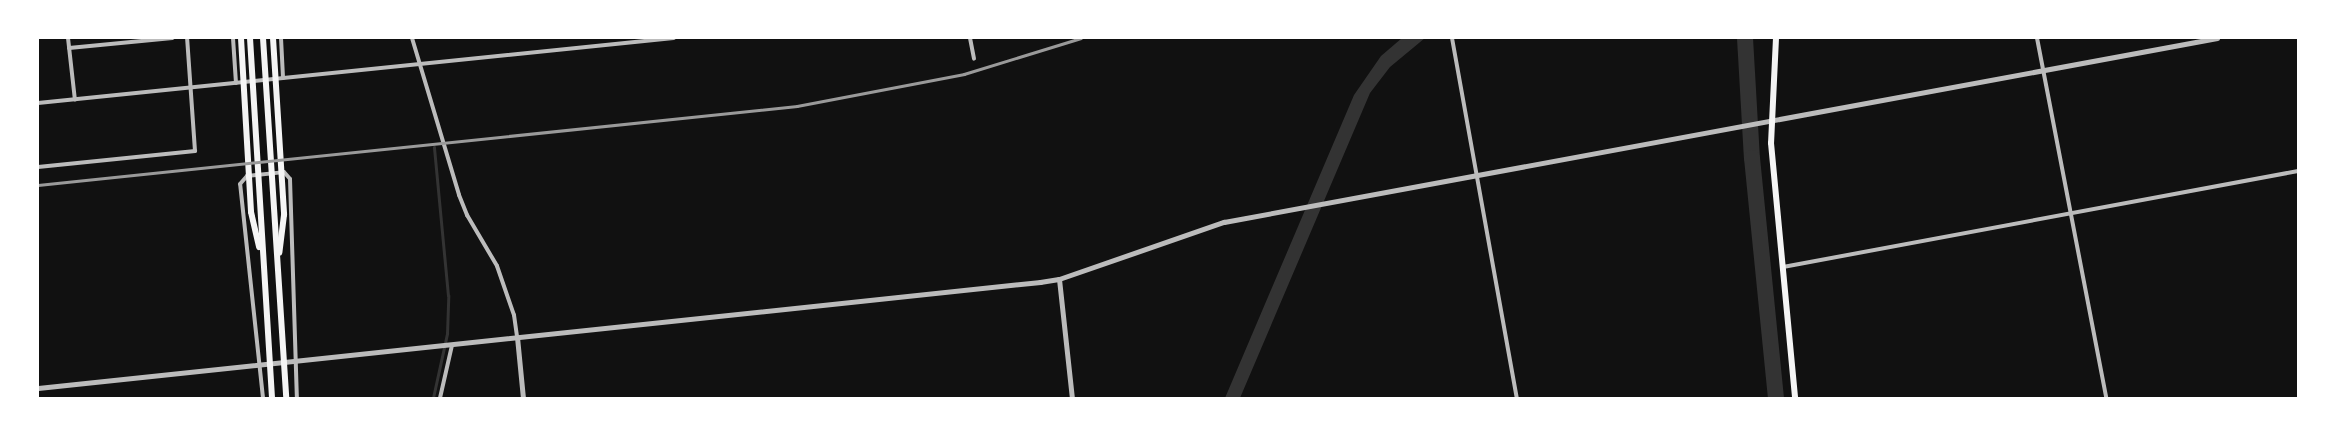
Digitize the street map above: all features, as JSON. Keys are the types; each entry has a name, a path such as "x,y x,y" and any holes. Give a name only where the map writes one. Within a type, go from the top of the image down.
{"main road":[{"path":"241,38 251,212 263,270"},
{"path":"250,38 272,398"},
{"path":"263,38 286,398"},
{"path":"273,38 284,215 277,269"},
{"path":"1776,38 1772,120 1795,398"}],"street":[{"path":"68,38 75,100"},
{"path":"69,48 173,38"},
{"path":"38,167 195,151 192,87 187,38"},
{"path":"233,38 236,83"},
{"path":"281,38 283,78"},
{"path":"412,38 422,64 466,215 497,266 514,315 523,398"},
{"path":"38,103 674,38"},
{"path":"970,38 974,59"},
{"path":"1452,38 1517,398"},
{"path":"2037,38 2106,398"},
{"path":"38,388 1008,287 1060,279 1224,222 1738,125 2218,38"},
{"path":"1783,267 2298,171"},
{"path":"263,398 261,365 240,184 246,176 284,172 290,179 298,361 297,398"},
{"path":"1060,279 1072,398"},
{"path":"440,398 452,345"}],"shaded area":[{"path":"1402,38 1425,38 1390,67 1370,93 1240,398 1225,398 1354,95 1381,56"}],"waterway":[{"path":"1745,38 1752,158 1776,398"},
{"path":"433,398 447,334 448,296 434,148"}],"railway":[{"path":"38,185 797,106 964,74 1081,38"}]}
